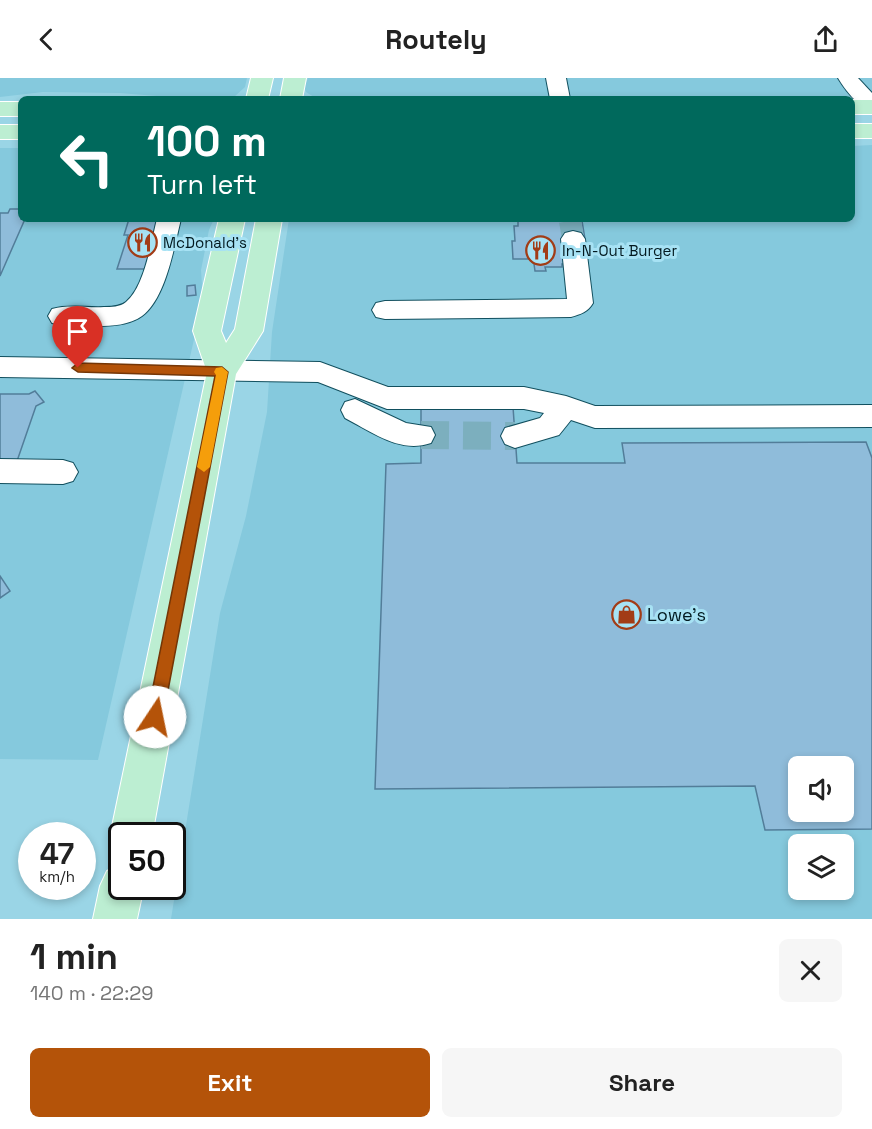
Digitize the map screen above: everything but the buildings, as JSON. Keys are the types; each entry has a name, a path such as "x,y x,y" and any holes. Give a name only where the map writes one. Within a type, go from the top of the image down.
{"main road":[{"path":"258,96 262,78"},
{"path":"292,96 295,78"},
{"path":"855,107 872,106"},
{"path":"0,109 18,109"},
{"path":"855,131 872,131"},
{"path":"0,132 18,132"},
{"path":"222,372 207,331 231,222"},
{"path":"134,822 222,372 249,331 268,222"},
{"path":"115,919 119,900"}],"lane":[{"path":"556,78 559,96"},
{"path":"848,78 854,88 872,106"},
{"path":"64,307 146,294 168,222"},
{"path":"385,310 571,308 580,303 571,226"},
{"path":"0,367 320,372 387,398 524,398 566,407 595,417 872,416"},
{"path":"515,436 549,427 566,407"},
{"path":"355,410 402,434 421,435"},
{"path":"0,471 63,472"}],"shaded area":[{"path":"0,78 247,78 245,87 235,96 43,92 0,97"},
{"path":"308,78 872,78 872,95 855,97 312,96 304,88"},
{"path":"872,145 872,919 171,919 174,900 186,900 186,825 220,613 246,516 267,412 272,332 289,222 855,222 855,146"},
{"path":"0,148 18,148 18,222 213,222 201,270 203,300 98,760 0,759"}],"tunnel":[{"path":"570,222 573,239"},
{"path":"421,435 515,436"}],"slow traffic":[{"path":"204,467 222,372 220,372"}],"place":[{"name":"McDonald's","path":"142,243"},
{"name":"In-N-Out Burger","path":"541,251"},
{"name":"Lowe's","path":"626,615"}],"route":[{"path":"78,368 222,372 155,717"}]}
